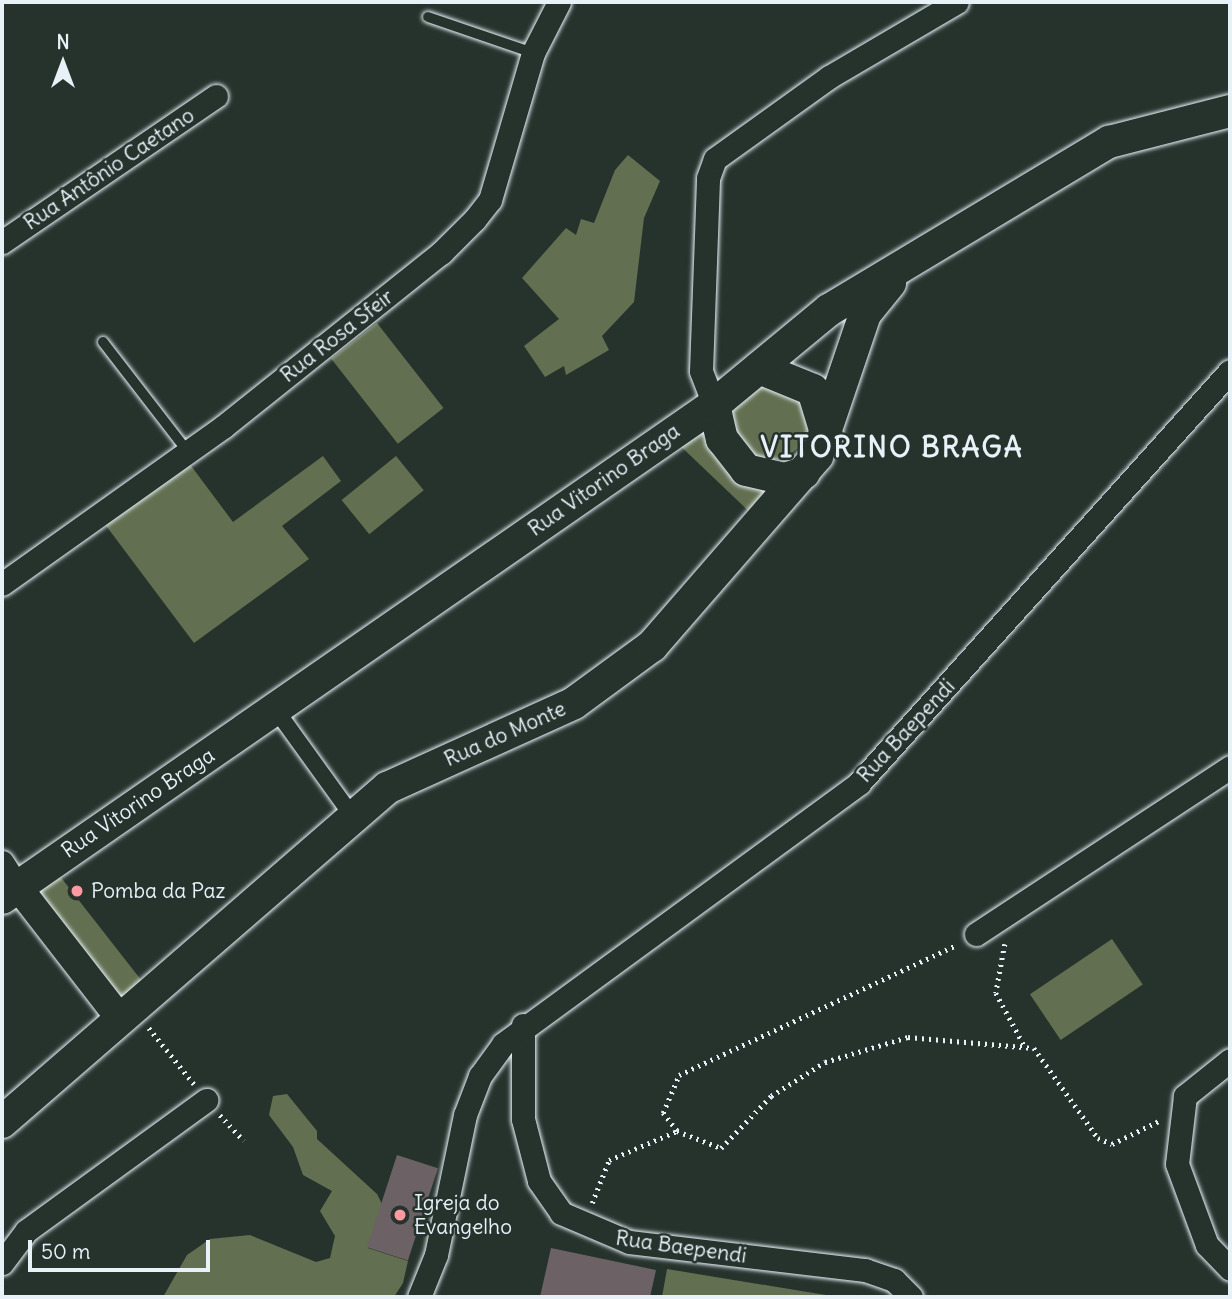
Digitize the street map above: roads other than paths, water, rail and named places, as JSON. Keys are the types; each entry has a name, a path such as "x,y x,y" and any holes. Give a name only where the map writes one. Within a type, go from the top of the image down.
{"main road":[{"name":"Rua Vitorino Braga","path":"7,882 276,710 715,405 829,310 1109,142 1230,111"},
{"name":"Rua do Monte","path":"2,1122 124,1011 351,814 387,788 615,678 652,646 804,473 827,438 864,314 906,263"},
{"path":"759,368 787,374 813,390 827,438"},
{"path":"715,405 722,439 746,470 785,479 804,473"}],"street":[{"name":"Rua Rosa Sfeir","path":"2,584 188,452 441,253 475,219 498,179 533,53 559,2"},
{"path":"715,405 701,371 708,178 715,159 829,76 957,2"},
{"name":"Rua Antônio Caetano","path":"2,243 216,96"},
{"name":"Rua Baependi","path":"419,1297 436,1255 465,1115 480,1076 523,1025 859,783 1230,371"},
{"path":"276,710 351,814"},
{"path":"976,934 1230,767"},
{"path":"7,882 124,1011"},
{"name":"Rua Baependi","path":"523,1025 523,1119 539,1181 561,1213 584,1227 629,1242 865,1270 894,1280 911,1297"},
{"path":"1230,1060 1185,1096 1179,1121 1177,1164 1187,1203 1207,1245 1230,1269"},
{"path":"2,1263 26,1231 206,1100"}],"lane":[{"path":"428,17 533,53"},
{"path":"103,342 188,452"}],"place":[{"name":"Pomba da Paz","path":"77,891"},
{"name":"Igreja do Evangelho","path":"400,1215"}],"district":[{"name":"VITORINO BRAGA","path":"892,447"}]}
